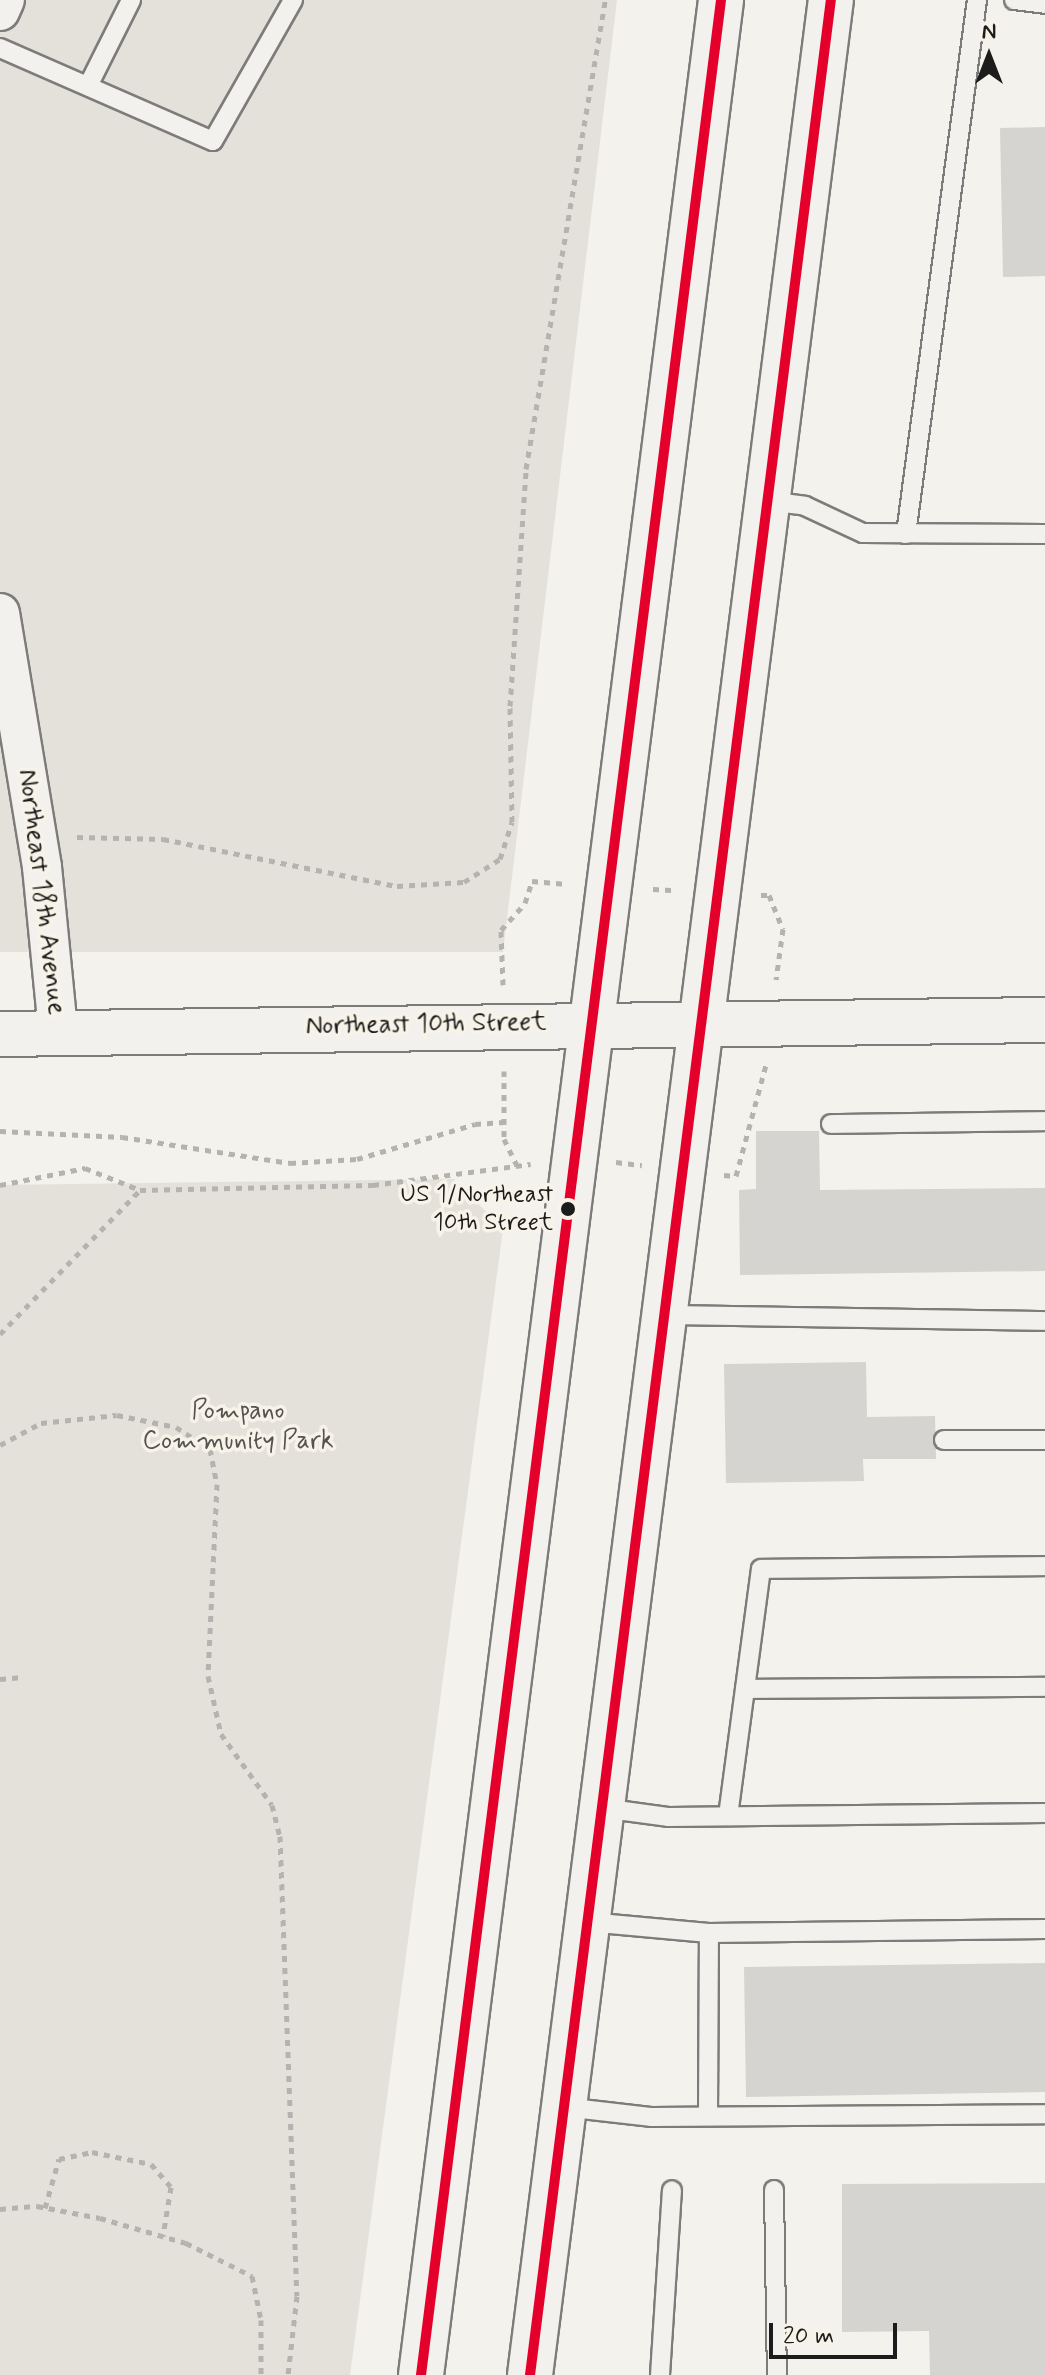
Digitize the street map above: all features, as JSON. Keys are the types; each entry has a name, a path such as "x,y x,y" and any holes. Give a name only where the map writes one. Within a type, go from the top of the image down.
{"main road":[{"path":"421,2375 721,0"},
{"path":"530,2375 831,0"},
{"name":"Northeast 10th Street","path":"0,1034 58,1029 1045,1020"}],"street":[{"path":"0,11 5,0"},
{"name":"Northeast 18th Avenue","path":"0,613 37,836 58,1029"}],"lane":[{"path":"88,86 131,0"},
{"path":"0,48 213,141 293,0"},
{"path":"906,534 977,0"},
{"path":"1014,0 1045,4"},
{"path":"767,501 805,506 863,533 1045,534"},
{"path":"831,1124 1045,1121"},
{"path":"664,1315 1045,1321"},
{"path":"944,1440 1045,1440"},
{"path":"728,1816 761,1569 1045,1566"},
{"path":"745,1689 1045,1687"},
{"path":"602,1808 728,1816 1045,1813"},
{"path":"588,1922 709,1933 1045,1929"},
{"path":"708,2116 709,1933"},
{"path":"564,2107 708,2116 1045,2114"},
{"path":"660,2375 672,2190"},
{"path":"774,2190 777,2375"}],"path":[{"path":"37,836 163,839 397,886 464,882 500,859 512,822 510,706 526,469 605,0"},
{"path":"0,1131 122,1137 290,1163 357,1159 475,1124 504,1122"},
{"path":"0,1185 85,1168 140,1190 373,1185 517,1166"},
{"path":"0,1334 140,1190"},
{"path":"0,1445 41,1423 117,1415 176,1427 210,1449 217,1484 208,1676 221,1734 272,1805 280,1836 297,2296 288,2375"},
{"path":"0,1679 23,1677"},
{"path":"45,2208 59,2159 92,2152 151,2164 171,2187 163,2236"},
{"path":"0,2209 45,2208 163,2236 252,2276 261,2375"}],"green space":[{"path":"0,0 617,0 503,952 0,952"},
{"name":"Pompano Community Park","path":"454,1179 503,1229 350,2375 0,2375 0,1185"}],"building":[{"path":"1045,127 1045,276 1003,277 1000,128"},
{"path":"756,1131 819,1131 820,1190 1045,1188 1045,1271 740,1275 739,1190 756,1189"},
{"path":"866,1362 867,1417 935,1416 936,1459 863,1459 864,1481 726,1483 724,1364"},
{"path":"1045,1963 1045,2092 746,2097 744,1967"},
{"path":"1045,2183 1045,2375 930,2375 929,2331 842,2332 842,2184"}],"transit line":[{"path":"421,2375 721,0"},
{"path":"530,2375 831,0"}],"place":[{"name":"US 1/Northeast 10th Street","path":"568,1209"}]}
